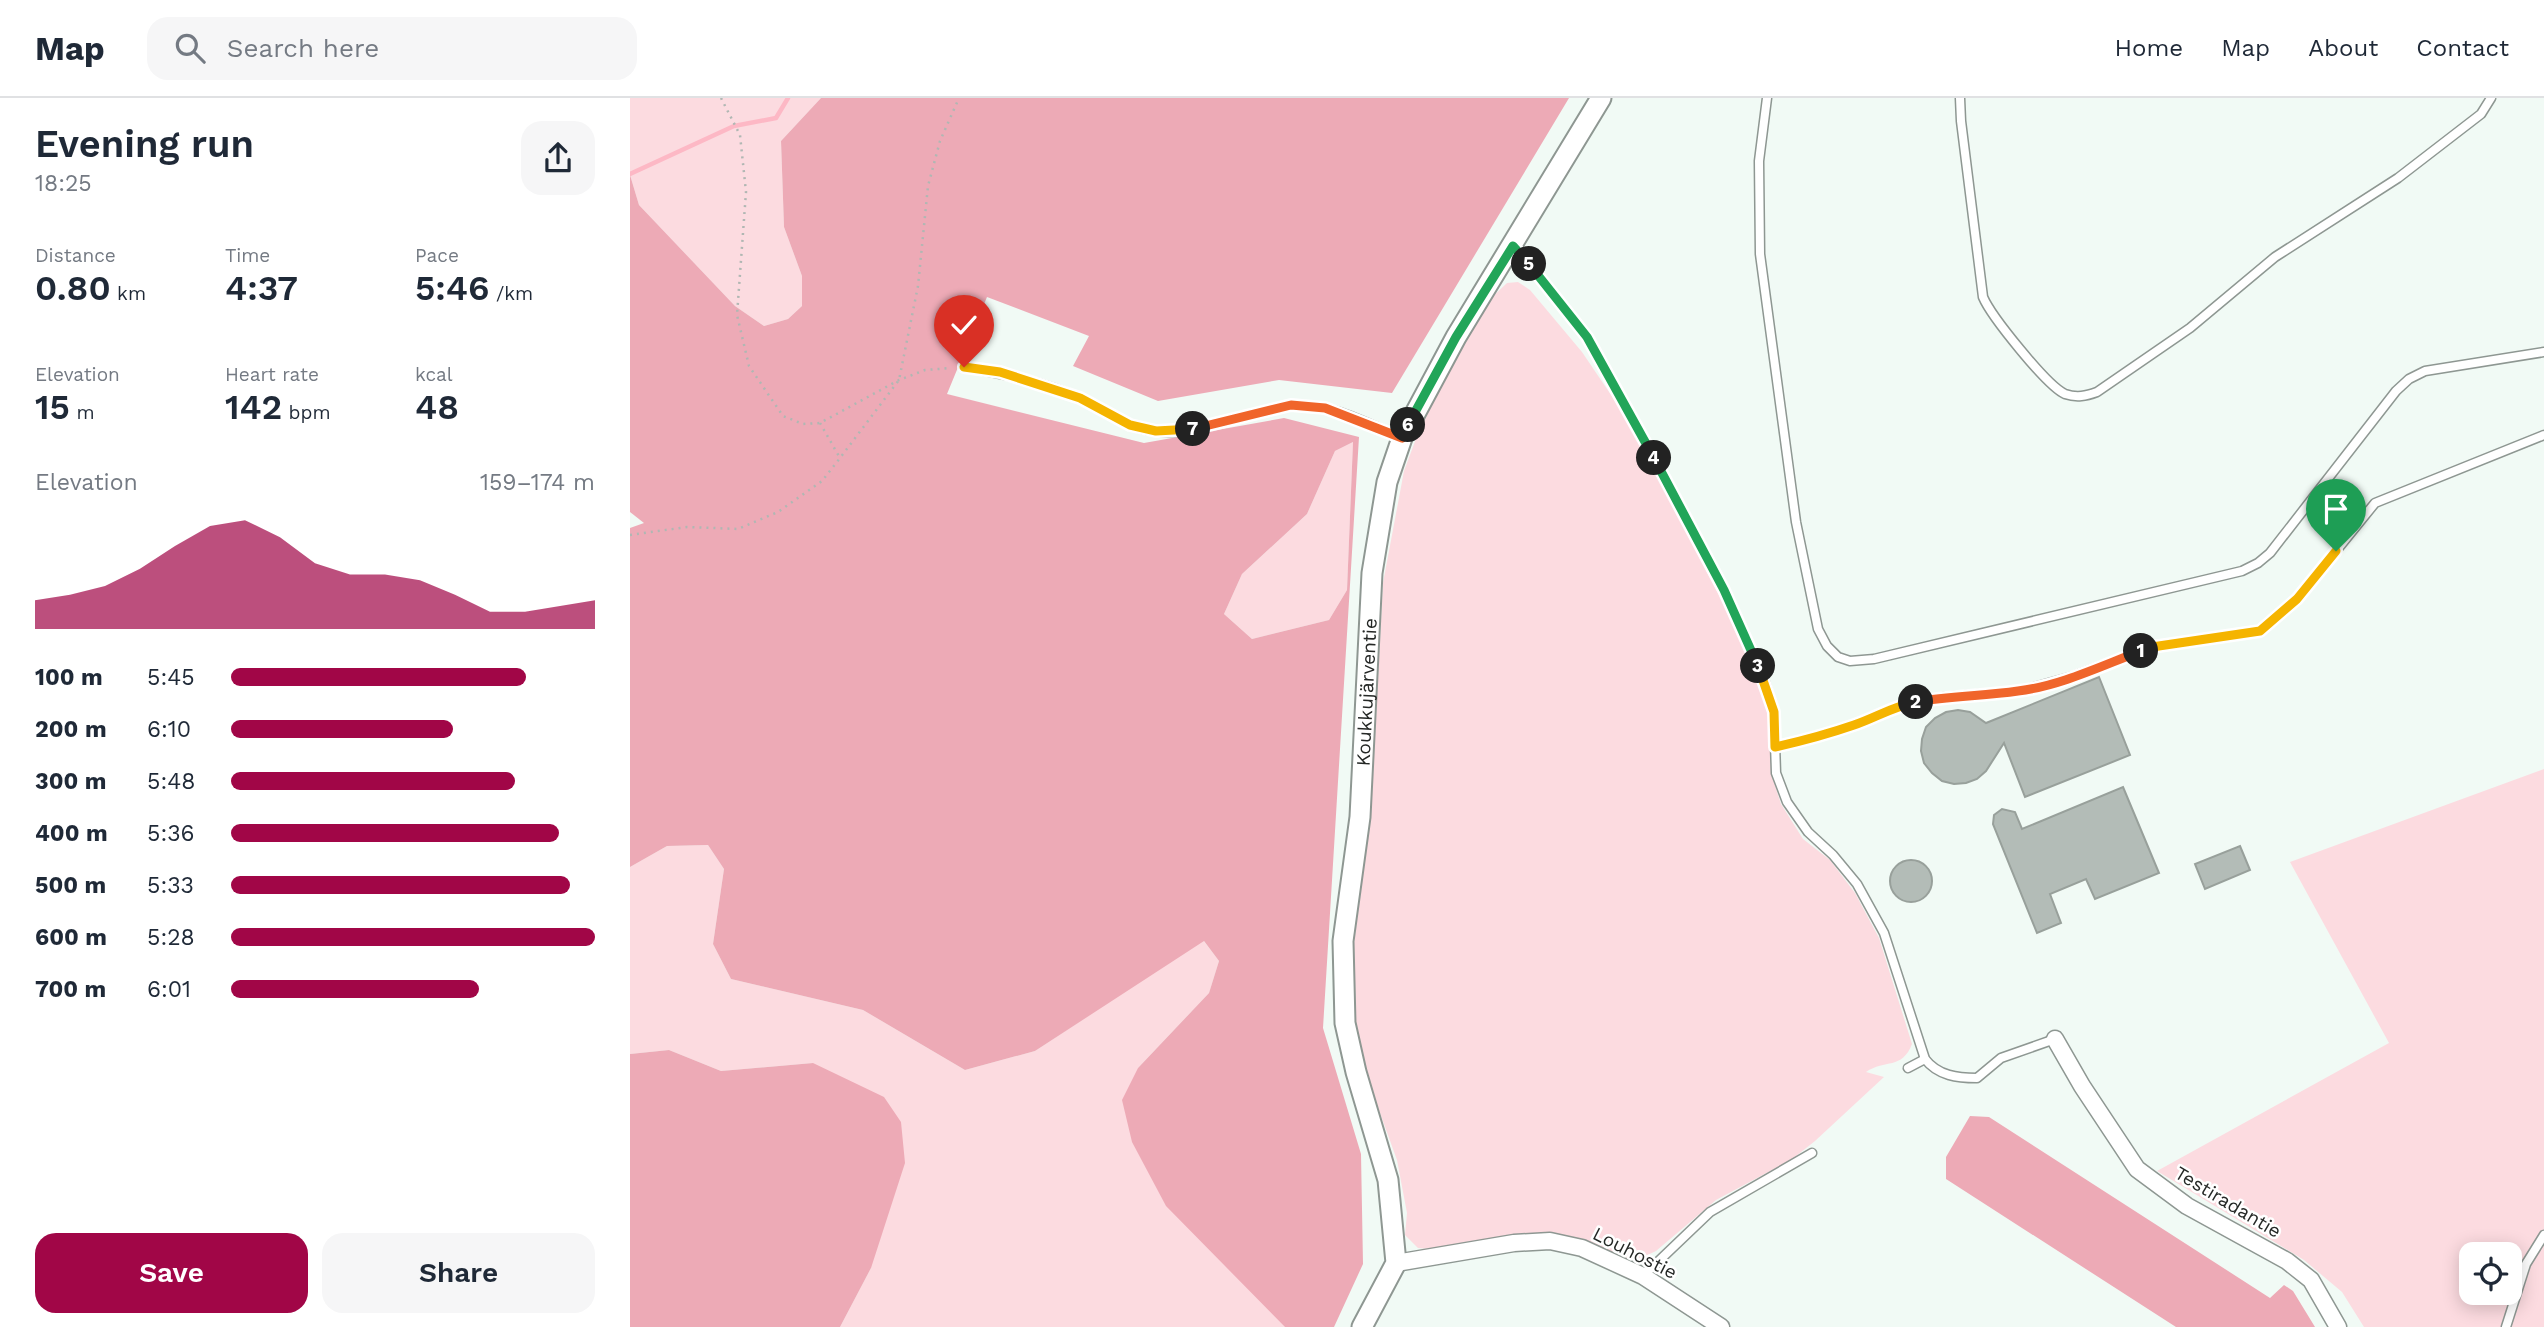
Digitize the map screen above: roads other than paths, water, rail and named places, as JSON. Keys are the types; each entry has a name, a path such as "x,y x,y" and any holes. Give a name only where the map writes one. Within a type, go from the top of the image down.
{"street":[{"name":"Koukkujärventie","path":"1396,1263 1388,1180 1356,1072 1345,1023 1343,941 1360,817 1372,573 1387,482 1402,438 1456,337 1601,98"},
{"name":"Testiradantie","path":"2055,1040 2082,1087 2137,1169 2187,1206 2287,1261 2311,1280 2338,1327"},
{"name":"Louhostie","path":"1396,1263 1514,1243 1550,1241 1582,1248 1643,1276 1721,1327"},
{"path":"1362,1327 1396,1263"}],"lane":[{"path":"1767,98 1759,161 1760,254 1796,522 1818,629 1826,646 1838,657 1850,661 1874,659 2242,571 2270,553 2396,391 2409,379 2425,371 2544,352"},
{"path":"1960,98 1983,297 1994,316 2048,379 2062,393 2075,397 2097,392 2190,328 2275,257 2408,170 2481,114 2491,98"},
{"path":"1513,246 1587,337 1724,590 1764,679 1774,712 1776,773 1787,802 1808,832 1833,855 1857,884 1884,933 1924,1059 1931,1068 1956,1078 1978,1078 2001,1058 2055,1040"},
{"path":"964,367 1000,372 1080,398 1130,425 1156,431 1191,429 1291,405 1325,408 1402,438"},
{"path":"1775,747 1856,725 1905,704 1945,697 2020,691 2074,676 2152,647 2260,631 2297,599 2375,502 2544,435"},
{"path":"1908,1068 1924,1059"},
{"path":"1643,1276 1710,1212 1812,1153"},
{"path":"2506,1327 2526,1264 2544,1235"}],"waterway":[{"path":"630,174 734,126 776,118 788,98"}]}
